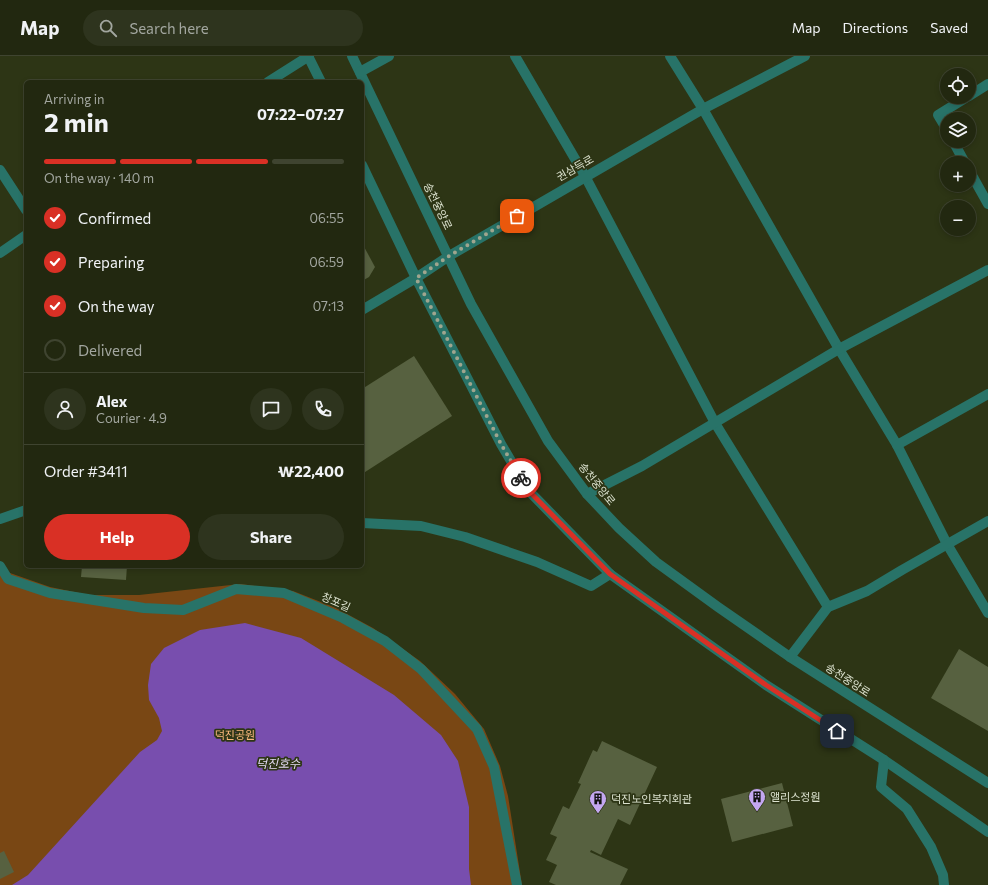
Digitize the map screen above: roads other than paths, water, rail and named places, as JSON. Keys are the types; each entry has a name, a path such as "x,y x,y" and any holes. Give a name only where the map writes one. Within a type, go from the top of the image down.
{"street":[{"path":"271,80 308,56 320,80"},
{"name":"송천중앙로","path":"352,56 364,80"},
{"path":"360,72 389,56"},
{"path":"515,56 585,176 715,423 828,607"},
{"path":"670,56 703,109 839,349 897,445 948,544 988,613"},
{"name":"권삼득로","path":"364,309 416,278 449,256 585,176 703,109 805,56"},
{"name":"송천중앙로","path":"364,80 471,304 548,441 587,494 618,528 656,562 790,657 988,783"},
{"path":"976,91 988,84"},
{"path":"943,112 955,104"},
{"path":"364,169 416,278 501,444 528,490 610,574 766,685 884,760 988,832"},
{"path":"0,170 24,207"},
{"path":"976,183 988,204"},
{"path":"0,253 24,236"},
{"path":"587,494 642,466 839,349 988,270"},
{"path":"897,445 988,394"},
{"path":"0,520 24,511"},
{"path":"790,657 828,607 867,591 988,521"},
{"path":"364,523 421,526 465,537 537,562 591,586 610,574"},
{"name":"창포길","path":"0,566 8,579 50,593 144,608 183,610 236,589 284,593 343,618 385,641 422,669 477,729 494,767 517,885"},
{"path":"884,760 881,787 907,809 931,847 943,875 944,885"}],"water":[{"name":"덕진호수","path":"245,623 301,638 394,695 441,735 458,761 469,807 469,869 471,885 12,885 28,875 140,752 157,740 162,731 159,718 149,700 148,685 151,664 164,648 200,630"}],"place":[{"name":"앨리스정원","path":"757,812"},
{"name":"덕진노인복지회관","path":"598,814"}],"park label":[{"name":"덕진공원","path":"235,735"}]}
